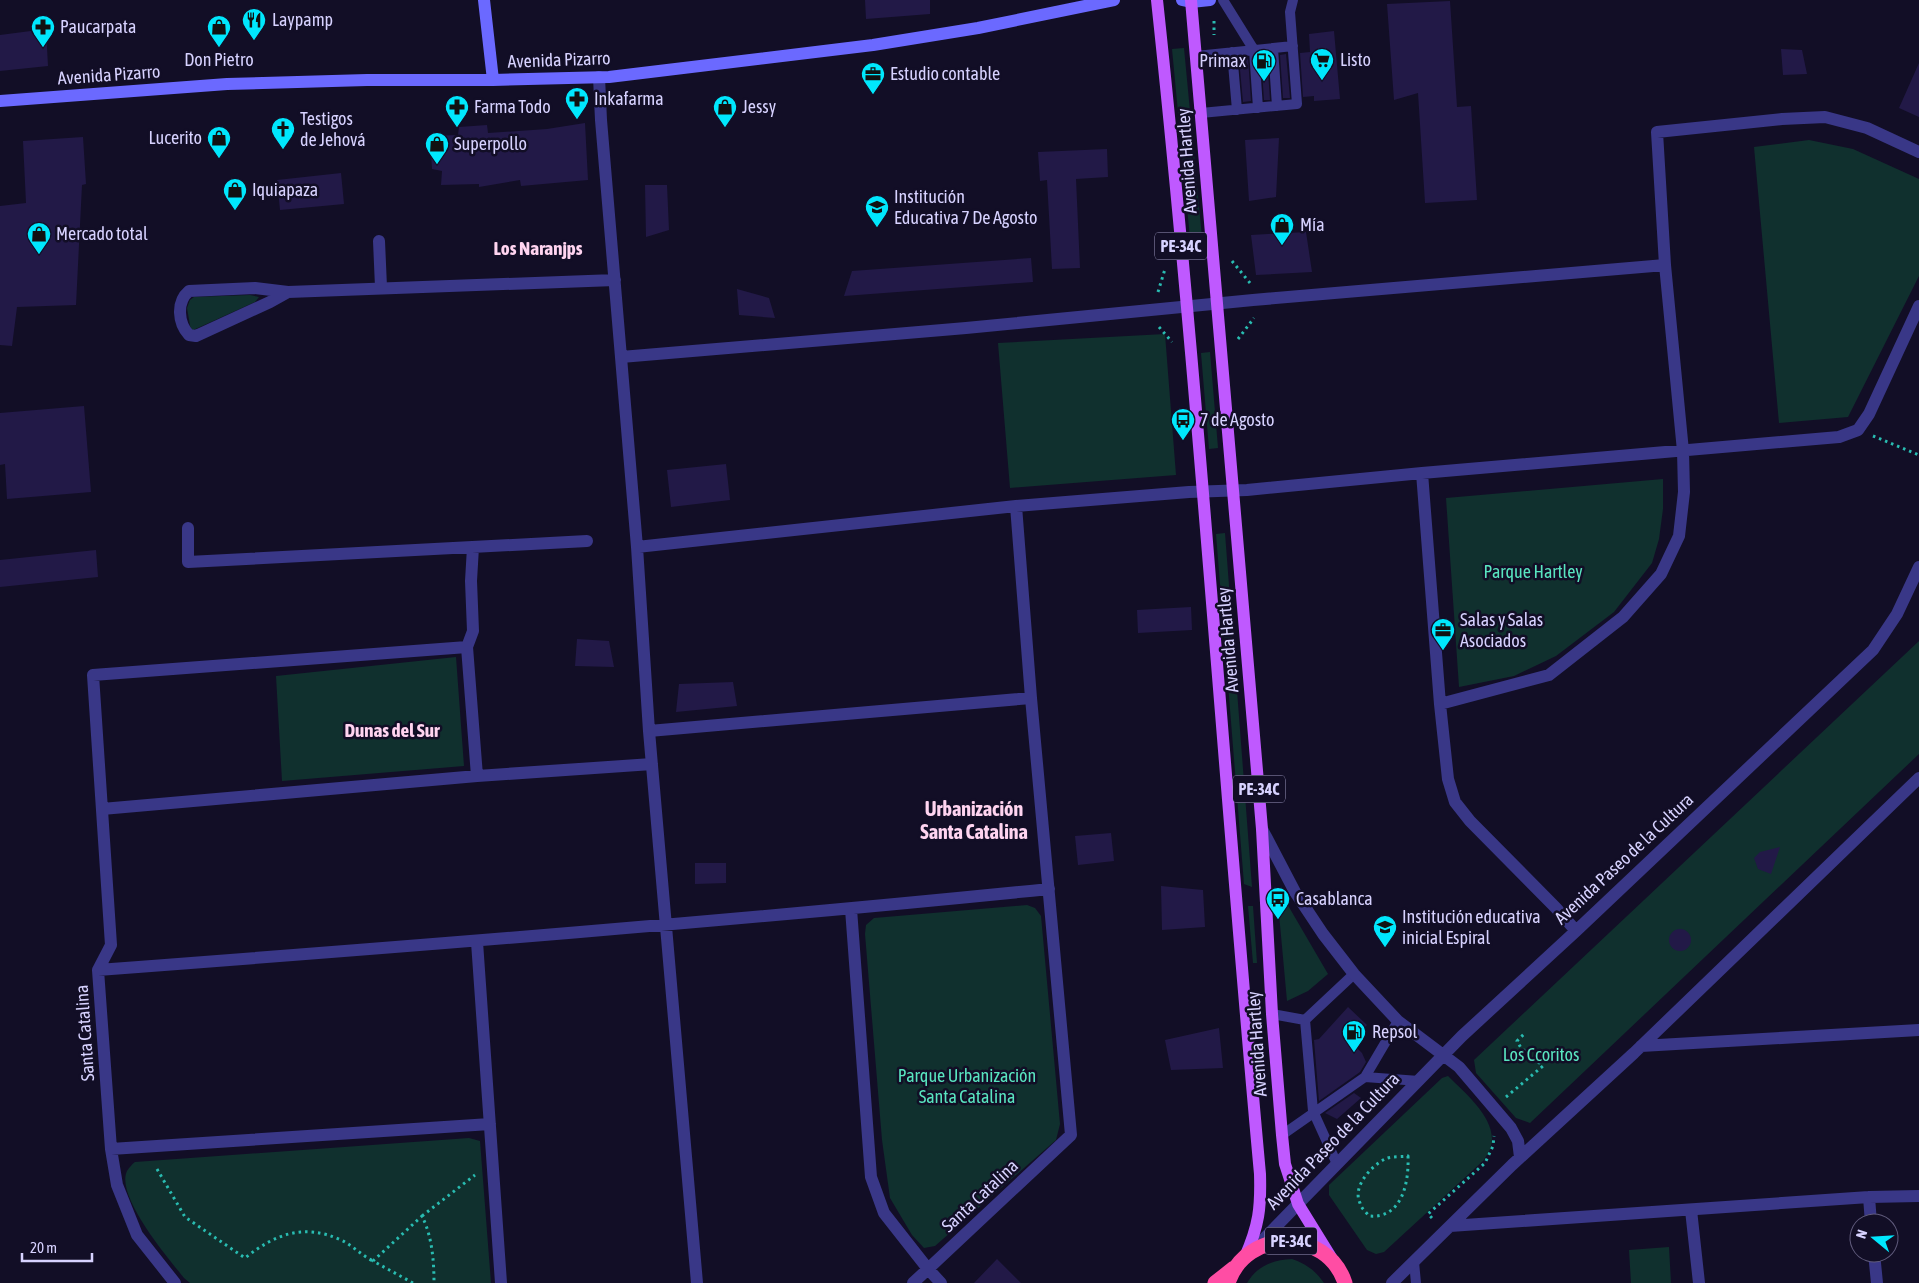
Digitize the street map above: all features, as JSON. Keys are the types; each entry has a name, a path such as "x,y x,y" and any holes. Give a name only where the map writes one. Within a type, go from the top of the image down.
{"highway":[{"name":"PE-34C","path":"1228,1283 1245,1257 1273,1242 1286,1241 1299,1242 1321,1251 1334,1263 1345,1283"},
{"name":"Avenida Paseo de la Cultura","path":"1215,1283 1245,1257"}],"main road":[{"path":"484,0 493,80"},
{"name":"Avenida Pizarro","path":"0,101 227,84 619,76 872,45 978,28 1114,0"},
{"name":"Avenida Hartley","path":"1157,0 1187,306 1235,899 1260,1174 1261,1205 1256,1232 1245,1257"},
{"path":"1188,1 1210,0"},
{"name":"Avenida Hartley","path":"1188,1 1196,56 1262,829 1272,1014 1282,1135 1286,1164 1298,1204 1334,1263"}],"street":[{"path":"600,77 600,109 616,280 649,731 697,1283"},
{"path":"1440,704 1549,675 1623,617 1662,574 1679,536 1684,492 1683,451 1665,265 1657,132 1782,119 1825,117 1867,128 1919,152"},
{"path":"378,241 382,287"},
{"path":"622,357 1665,265"},
{"path":"288,292 196,336 189,335 183,328 180,310 182,297 189,290 255,288 288,292 382,287 616,280"},
{"path":"637,547 1016,506 1233,491 1422,472 1839,437 1858,430 1868,414 1919,306"},
{"path":"1422,472 1440,704 1448,779 1455,802 1470,821 1556,908 1576,931"},
{"path":"98,970 476,942 852,909 1049,889 1031,698 1016,506"},
{"path":"188,528 188,562 587,541"},
{"path":"473,547 471,580 473,631 468,647 477,776"},
{"name":"Avenida Paseo de la Cultura","path":"1245,1257 1442,1055 1874,650 1897,614 1919,567"},
{"name":"Santa Catalina","path":"175,1283 137,1235 117,1185 111,1149 98,970 111,945 93,675 468,647"},
{"path":"649,731 1031,698"},
{"path":"102,809 477,776 652,764"},
{"path":"1392,1283 1520,1157 1641,1046 1919,778"},
{"path":"1262,829 1295,892 1322,934 1354,974 1398,1021 1459,1067 1511,1128 1518,1142 1520,1157"},
{"name":"Santa Catalina","path":"913,1283 1071,1135 1049,889"},
{"path":"852,909 872,1177 884,1213 941,1283"},
{"path":"476,942 501,1283"},
{"path":"1641,1046 1917,1029"},
{"path":"111,1149 490,1124"},
{"path":"1448,1229 1869,1197 1919,1196"},
{"path":"1869,1197 1870,1213"},
{"path":"1691,1210 1699,1283"},
{"path":"1875,1263 1877,1283"}],"lane":[{"path":"1223,0 1254,50 1258,108"},
{"path":"1201,113 1297,104 1290,12 1293,0"},
{"path":"1196,56 1293,46"},
{"path":"1273,48 1277,106"},
{"path":"1232,52 1237,110"},
{"path":"1305,1020 1354,974"},
{"path":"1272,1014 1305,1020"},
{"path":"1305,1020 1314,1112 1337,1164"},
{"path":"1282,1135 1365,1077 1398,1021"},
{"path":"1365,1077 1419,1080"},
{"path":"1414,1262 1416,1283"}],"path":[{"path":"1214,21 1214,34"},
{"path":"1229,258 1252,285"},
{"path":"1236,341 1254,318"},
{"path":"1159,327 1176,346"},
{"path":"1858,430 1919,455"},
{"path":"1448,1229 1428,1214 1485,1163 1493,1146 1494,1133 1488,1115 1494,1107 1543,1066 1521,1048 1517,1041 1526,1032"},
{"path":"1408,1156 1408,1172 1402,1198 1387,1213 1379,1217 1369,1216 1360,1204 1358,1195 1360,1183 1374,1167 1386,1158 1408,1156"},
{"path":"373,1261 422,1216 493,1161"},
{"path":"157,1169 185,1217 245,1258 261,1245 292,1232 322,1233 342,1240 362,1256 413,1283"},
{"path":"422,1216 428,1228 434,1268 434,1283"}],"green space":[{"path":"1184,48 1203,248 1191,249 1172,49"},
{"path":"1809,140 1853,149 1919,179 1919,276 1848,417 1779,423 1754,147"},
{"path":"250,295 259,297 255,302 191,331 187,308 190,300 194,297"},
{"path":"1165,334 1176,475 1010,488 998,343"},
{"path":"1210,352 1218,448 1209,449 1201,353"},
{"name":"Parque Hartley","path":"1663,479 1663,509 1659,539 1652,563 1614,612 1556,656 1514,676 1459,687 1446,498"},
{"path":"1225,533 1252,887 1244,884 1216,534"},
{"name":"Los Ccoritos","path":"1919,641 1919,754 1530,1123 1516,1118 1476,1073 1474,1060"},
{"path":"456,657 464,766 282,781 276,676"},
{"path":"1286,902 1328,974 1308,991 1287,1001 1278,903"},
{"name":"Parque Urbanización Santa Catalina","path":"1027,905 1035,908 1041,916 1060,1124 1056,1140 935,1246 924,1248 912,1235 890,1198 882,1140 865,934 866,925 874,918"},
{"path":"1248,906 1253,906 1257,963 1253,963"},
{"name":"Los Ccoritos","path":"1448,1076 1471,1099 1485,1117 1490,1126 1492,1136 1490,1150 1484,1160 1384,1252 1376,1254 1367,1250 1329,1195 1329,1185 1442,1078"},
{"path":"469,1138 480,1141 491,1283 190,1283 167,1257 145,1227 129,1196 125,1182 127,1171 135,1162"},
{"path":"1669,1247 1671,1283 1631,1283 1629,1250"},
{"path":"1292,1259 1310,1268 1324,1283 1247,1283 1260,1268 1278,1261"}],"building":[{"path":"865,0 930,0 930,14 866,19"},
{"path":"1450,1 1457,107 1471,106 1477,200 1425,203 1418,93 1394,100 1387,4"},
{"path":"46,29 48,66 0,71 0,35"},
{"path":"1334,31 1340,99 1314,101 1314,96 1303,97 1300,53 1310,52 1309,34"},
{"path":"1781,49 1802,50 1807,74 1783,75"},
{"path":"1286,54 1290,98 1283,98 1280,55"},
{"path":"1261,56 1267,56 1270,100 1264,100"},
{"path":"1248,58 1251,101 1243,102 1239,59"},
{"path":"1919,63 1919,117 1899,108"},
{"path":"585,123 588,180 521,186 520,180 479,187 479,184 441,185 442,171 432,169 430,136 458,135 459,127 487,125 488,133 547,129"},
{"name":"Mercado total","path":"83,137 86,184 82,185 76,305 17,307 12,346 0,345 0,206 26,203 23,141"},
{"path":"1279,138 1276,197 1249,201 1245,140"},
{"path":"1107,149 1108,177 1076,179 1080,268 1052,269 1047,180 1040,181 1038,152"},
{"path":"341,173 344,204 280,210 277,180"},
{"path":"645,185 667,185 669,230 646,237"},
{"path":"1306,232 1312,272 1256,275 1251,235"},
{"path":"1031,258 1033,282 844,296 852,271"},
{"path":"737,289 769,298 775,318 739,315"},
{"path":"84,406 91,492 7,499 5,464 0,465 0,413"},
{"path":"726,464 730,500 671,507 667,470"},
{"path":"96,550 98,577 0,587 0,560"},
{"path":"1191,607 1192,630 1138,633 1137,610"},
{"path":"577,639 609,641 614,667 575,666"},
{"path":"733,682 737,706 676,712 679,684"},
{"path":"1111,833 1114,861 1078,865 1075,836"},
{"path":"1780,847 1771,874 1758,869 1754,858 1760,852"},
{"path":"695,863 726,863 726,883 695,884"},
{"path":"1161,886 1203,890 1205,927 1162,930"},
{"path":"1680,929 1688,932 1691,940 1688,948 1680,951 1672,948 1669,940 1672,932"},
{"path":"1348,1007 1367,1025 1351,1042 1362,1053 1366,1062 1360,1072 1319,1101 1314,1040 1319,1039"},
{"path":"1219,1028 1223,1068 1171,1070 1165,1040"},
{"path":"1354,1093 1361,1098 1337,1119 1325,1113"},
{"path":"997,1259 1021,1283 974,1283"}],"place":[{"name":"Laypamp","path":"254,41"},
{"name":"Paucarpata","path":"43,48"},
{"name":"Don Pietro","path":"219,48"},
{"name":"Listo","path":"1322,81"},
{"name":"Primax","path":"1264,82"},
{"name":"Estudio contable","path":"873,95"},
{"name":"Inkafarma","path":"577,120"},
{"name":"Farma Todo","path":"457,128"},
{"name":"Jessy","path":"725,128"},
{"name":"Testigos de Jehová","path":"283,150"},
{"name":"Lucerito","path":"219,159"},
{"name":"Superpollo","path":"437,165"},
{"name":"Iquiapaza","path":"235,211"},
{"name":"Institución Educativa 7 De Agosto","path":"877,228"},
{"name":"Mía","path":"1282,246"},
{"name":"Mercado total","path":"39,255"},
{"name":"7 de Agosto","path":"1183,441"},
{"name":"Salas y Salas Asociados","path":"1443,651"},
{"name":"Casablanca","path":"1278,920"},
{"name":"Institución educativa inicial Espiral","path":"1385,948"},
{"name":"Repsol","path":"1354,1053"}],"district":[{"name":"Los Naranjps","path":"538,248"},
{"name":"Dunas del Sur","path":"392,730"},
{"name":"Urbanización Santa Catalina","path":"974,820"}]}
